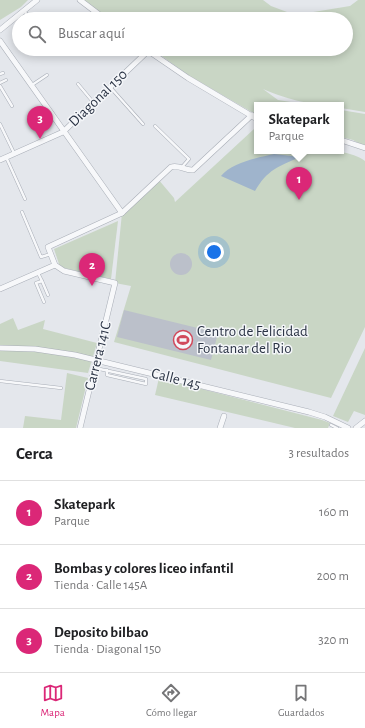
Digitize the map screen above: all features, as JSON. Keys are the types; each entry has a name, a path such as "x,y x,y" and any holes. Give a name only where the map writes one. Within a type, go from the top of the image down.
{"street":[{"path":"24,12 36,0"},
{"path":"80,0 96,12"},
{"path":"0,30 12,21"},
{"path":"0,41 63,132 122,213"},
{"name":"Diagonal 150","path":"0,160 63,132 110,88 141,56"},
{"path":"0,289 55,265 48,247 122,213 171,167 175,166 193,170 252,114 188,78 156,56"},
{"path":"344,141 365,148"},
{"name":"Carrera 141C","path":"55,265 64,271 116,283 80,428"},
{"name":"Calle 145","path":"0,348 54,351 98,360 309,412 325,417 348,428"},
{"path":"220,428 224,416"},
{"path":"356,428 365,421"}],"lane":[{"path":"31,86 47,75"},
{"path":"6,80 0,84 12,106"},
{"path":"78,84 94,103"},
{"path":"110,88 143,124"},
{"path":"0,124 14,153"},
{"path":"155,126 189,159 181,167"},
{"path":"6,157 25,199"},
{"path":"22,212 41,257 51,254"},
{"path":"38,272 48,295"},
{"path":"42,281 36,283 44,302"},
{"path":"96,368 107,370 146,378 146,384 107,375 107,370"},
{"path":"0,381 61,388"},
{"path":"331,425 337,428"}],"green space":[{"path":"0,0 28,0 21,7 0,20"},
{"path":"82,0 263,0 271,6 287,12 99,12"},
{"path":"358,0 365,0 365,112 344,108 344,102 301,102 263,89 278,100 291,102 254,102 254,113 188,75 162,56 353,56 353,12 313,12 350,6"},
{"path":"344,110 365,114 365,147 353,140 344,138"},
{"path":"254,129 254,154 344,154 344,152 365,161 365,327 331,398 114,342 131,286 115,283 122,213 158,179 174,198 175,202"},
{"path":"118,221 111,279 60,267 54,249"},
{"path":"13,318 18,330 45,320 43,329 97,343 88,373 0,361 0,324"},
{"path":"365,348 365,415 354,411 348,422 333,416"},
{"path":"67,373 88,378 76,428 23,428 25,416 61,420"},
{"path":"159,378 330,423 328,428 295,428 155,395"}],"water":[{"path":"274,154 300,157 269,173 255,191 221,176 226,171 238,164"}],"building":[{"path":"181,253 185,254 191,260 191,268 185,274 181,275 177,274 171,268 170,264 171,260 177,254"},
{"name":"Centro de Felicidad Fontanar del Rio","path":"124,310 218,333 211,360 117,337"}],"place":[{"name":"Deposito bilbao","path":"40,139"},
{"name":"Skatepark","path":"299,200"},
{"name":"Bombas y colores liceo infantil","path":"92,286"},
{"name":"Centro de Felicidad Fontanar del Rio","path":"183,340"}]}
